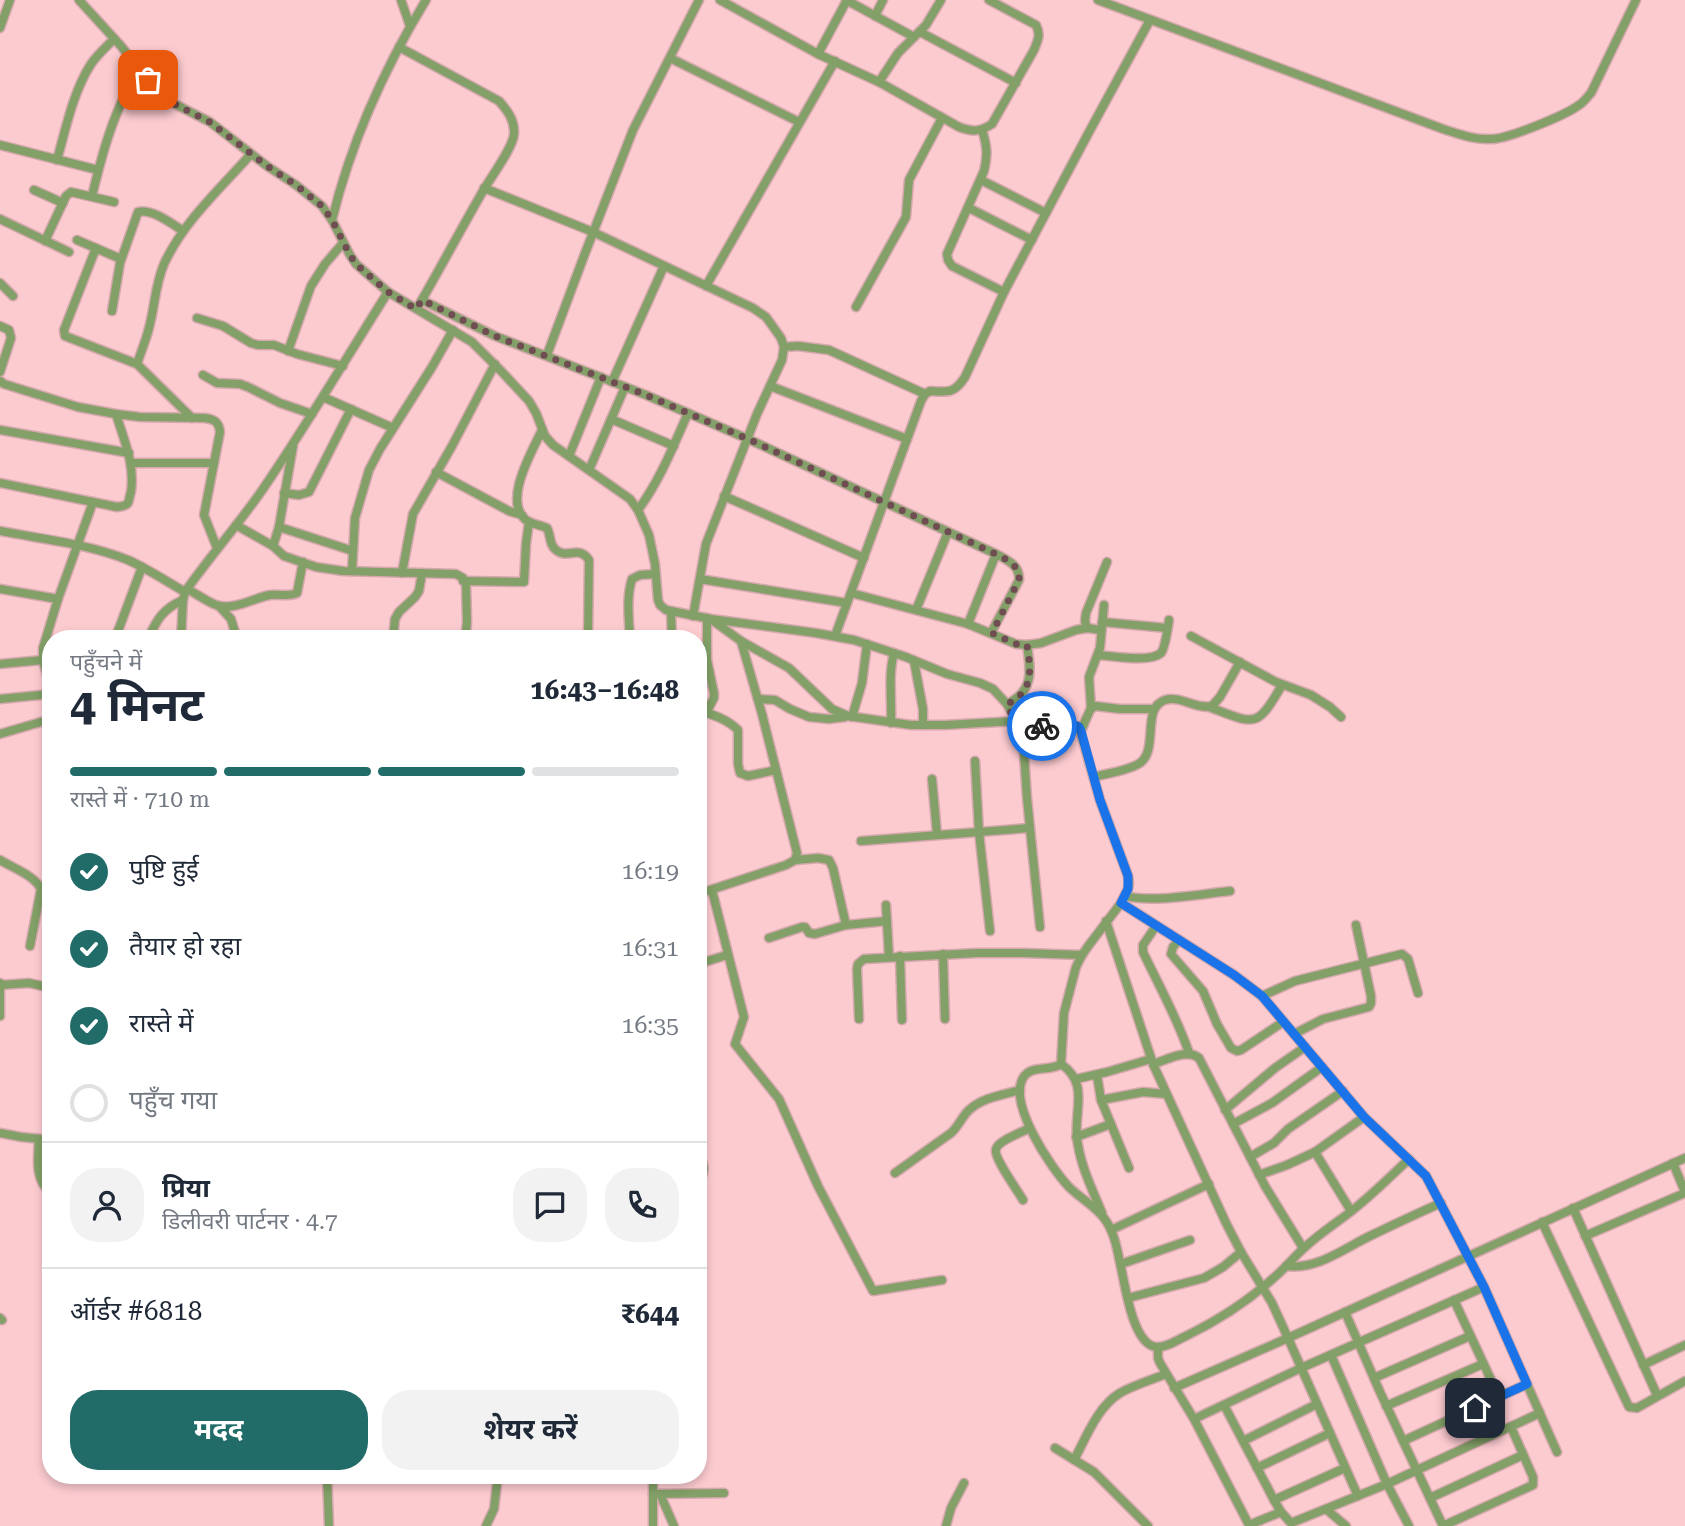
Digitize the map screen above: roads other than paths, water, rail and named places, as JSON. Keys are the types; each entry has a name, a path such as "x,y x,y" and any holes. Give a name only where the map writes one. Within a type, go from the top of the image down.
{"street":[{"path":"0,25 10,0"},
{"path":"79,0 161,97 210,122 322,206 356,264 388,292 472,342 529,401 542,430 553,445 630,499 649,535 660,605 671,612 835,636 867,644 992,689 1007,704 1019,723 1040,927"},
{"path":"401,0 410,26"},
{"path":"332,220 356,141 399,47 426,0"},
{"path":"547,355 633,130 699,0"},
{"path":"720,0 818,54 879,82 970,131 982,130 992,124 1034,50 1040,32 1031,21 989,0"},
{"path":"818,54 846,0 1016,83"},
{"path":"875,16 883,0"},
{"path":"879,82 898,53 932,16 941,0"},
{"path":"1098,0 1476,139 1495,139 1529,129 1582,104 1591,93 1636,0"},
{"path":"835,636 925,394 930,391 950,391 959,386 1004,292 1150,20"},
{"path":"57,160 69,117 86,73 92,62 114,39"},
{"path":"399,47 499,101 508,110 514,135 511,145 416,309"},
{"path":"670,58 799,122"},
{"path":"706,286 835,61"},
{"path":"92,196 110,129 122,101"},
{"path":"856,307 901,228 907,209 909,180 942,118"},
{"path":"982,130 987,145 987,159 981,180 947,254 952,266 1004,292"},
{"path":"0,145 98,170"},
{"path":"137,364 149,328 157,284 164,264 183,231 251,154"},
{"path":"981,180 1046,213"},
{"path":"484,188 593,232 752,308 766,317 781,338 784,347 782,360 706,544 693,616"},
{"path":"34,190 63,203"},
{"path":"46,241 63,203 71,192 114,202"},
{"path":"969,208 1032,240"},
{"path":"112,311 121,259 136,216 141,210 159,216 183,231"},
{"path":"0,219 69,252"},
{"path":"77,240 121,259"},
{"path":"288,351 311,286 344,243"},
{"path":"96,248 64,330 65,336 137,364 192,418"},
{"path":"612,382 664,266"},
{"path":"0,283 13,296"},
{"path":"152,630 163,612 185,594 270,479 388,292"},
{"path":"422,300 495,336 748,439 1012,563 1018,568 1019,580 992,633"},
{"path":"197,318 223,326 251,343 274,345 343,366"},
{"path":"0,326 9,330 11,338 0,372"},
{"path":"352,572 355,518 369,470 453,330"},
{"path":"784,347 829,350 925,394"},
{"path":"402,573 413,514 495,364"},
{"path":"204,375 217,383 240,384 280,403 312,414"},
{"path":"569,456 601,377"},
{"path":"0,381 78,407 116,414 212,418 219,426 220,432 204,515 217,548"},
{"path":"770,386 907,439"},
{"path":"589,470 625,387"},
{"path":"323,397 393,428"},
{"path":"284,493 299,495 309,492 351,409"},
{"path":"638,510 660,476 688,413"},
{"path":"0,483 123,506 128,503 131,488 131,463 116,414"},
{"path":"611,419 674,446"},
{"path":"0,430 129,453"},
{"path":"522,515 517,495 520,477 542,430"},
{"path":"273,546 295,440"},
{"path":"131,463 213,463"},
{"path":"436,472 509,511 522,515 529,522 547,528 552,545 557,551 580,552 586,556 589,561 588,630"},
{"path":"724,496 864,558"},
{"path":"48,630 93,502"},
{"path":"463,581 524,582 529,522"},
{"path":"236,525 285,556 316,566 352,572 456,574 463,578 466,584 465,630"},
{"path":"279,527 353,551"},
{"path":"0,531 77,545 114,555 142,567 185,594 219,606 232,606 271,595 294,595 297,593 303,562"},
{"path":"916,610 948,532"},
{"path":"968,624 996,554"},
{"path":"1087,628 1086,613 1107,562"},
{"path":"118,630 142,567"},
{"path":"394,630 399,612 419,591 422,573"},
{"path":"630,630 632,579 640,575 655,574"},
{"path":"700,579 847,603"},
{"path":"0,589 58,599"},
{"path":"851,593 968,624 1016,644 1041,643 1076,630 1102,626 1168,624 1163,650 1157,655 1149,658 1098,655"},
{"path":"182,630 185,594"},
{"path":"1081,731 1091,708 1089,677 1098,655 1104,605"},
{"path":"219,606 231,619 234,630"},
{"path":"671,612 672,630"},
{"path":"709,619 789,668 832,709 850,717"},
{"path":"707,705 714,698 707,660 709,619"},
{"path":"1191,636 1282,685 1311,695 1342,717"},
{"path":"741,641 796,846 795,860"},
{"path":"850,717 862,683 867,644"},
{"path":"1007,704 1020,696 1029,680 1027,645"},
{"path":"891,723 890,676 894,653"},
{"path":"0,664 42,660"},
{"path":"915,661 923,725"},
{"path":"1209,707 1216,702 1240,662"},
{"path":"1094,776 1128,768 1143,761 1149,748 1154,709 1163,701 1171,699 1209,707 1252,720 1265,713 1282,685"},
{"path":"0,699 42,693"},
{"path":"758,699 775,700 802,715 829,719 850,717 923,725 1019,723 1032,727 1079,727 1100,800 1128,876 1128,889 1082,955 1072,981 1064,1013 1061,1064"},
{"path":"1091,708 1099,706 1154,709"},
{"path":"707,714 738,730 740,774 747,776 776,770"},
{"path":"0,734 42,722"},
{"path":"975,761 979,832 990,930"},
{"path":"932,779 937,834"},
{"path":"861,841 1030,828"},
{"path":"707,891 795,860 826,859 832,864 846,926"},
{"path":"0,860 33,879 41,888 30,946"},
{"path":"712,890 744,1017 735,1044 779,1099 818,1186 873,1291 942,1280"},
{"path":"1123,899 1230,891"},
{"path":"1123,899 1156,926 1262,996 1364,1117 1426,1176 1484,1287 1557,1452"},
{"path":"886,905 889,957"},
{"path":"769,938 802,926 809,933 815,934 846,926 887,921"},
{"path":"1106,921 1152,1062 1166,1094 1241,1252 1263,1287 1289,1338 1358,1496"},
{"path":"1294,1034 1323,1019 1369,1007 1371,996 1356,925"},
{"path":"1156,926 1143,945 1143,952 1175,1015 1189,1053"},
{"path":"1179,940 1171,954 1203,991 1231,1048 1241,1050 1283,1022"},
{"path":"707,961 727,954"},
{"path":"859,1019 858,964 867,958 943,954 1082,955"},
{"path":"943,954 945,1019"},
{"path":"1262,996 1295,981 1395,955 1405,955 1408,959 1418,993"},
{"path":"900,956 902,1020"},
{"path":"0,1016 0,984 29,983 42,986"},
{"path":"1226,1110 1275,1068 1305,1047"},
{"path":"1076,1079 1189,1053 1196,1055 1259,1175 1303,1248"},
{"path":"1061,1064 1070,1070 1076,1079 1079,1095 1076,1137 1084,1168 1111,1230 1139,1334 1147,1343 1158,1347 1170,1344 1207,1324 1263,1287 1303,1248 1378,1190 1409,1159"},
{"path":"1061,1064 1025,1075 1020,1090 1023,1109 1046,1156 1069,1187 1104,1219"},
{"path":"1233,1124 1272,1103 1322,1067"},
{"path":"1097,1074 1101,1100 1129,1168"},
{"path":"895,1173 957,1128 966,1113 978,1103 1020,1090"},
{"path":"1250,1157 1274,1143 1295,1124 1343,1091"},
{"path":"1101,1100 1143,1092 1166,1094"},
{"path":"1259,1175 1315,1152 1364,1117"},
{"path":"1076,1137 1111,1124"},
{"path":"1023,1200 995,1151 1005,1141 1030,1128"},
{"path":"0,1133 42,1139"},
{"path":"39,1139 37,1165 42,1184"},
{"path":"1315,1152 1351,1211"},
{"path":"1174,1388 1685,1158"},
{"path":"1586,1236 1685,1192 1673,1163"},
{"path":"1111,1230 1209,1184"},
{"path":"1286,1266 1299,1268 1323,1260 1441,1203"},
{"path":"1573,1208 1657,1395"},
{"path":"1542,1222 1627,1404 1637,1408 1685,1381"},
{"path":"1121,1264 1190,1240"},
{"path":"1128,1297 1204,1278 1223,1268 1241,1252"},
{"path":"1194,1419 1358,1342 1484,1287"},
{"path":"1454,1300 1499,1397"},
{"path":"1345,1312 1443,1526 1532,1485 1533,1478 1511,1427"},
{"path":"1374,1378 1471,1336"},
{"path":"1643,1365 1685,1345"},
{"path":"1158,1347 1158,1358 1166,1374 1194,1419 1249,1525 1281,1512"},
{"path":"1331,1355 1387,1484 1409,1526"},
{"path":"1387,1406 1483,1364"},
{"path":"1074,1460 1101,1411 1109,1402 1119,1394 1166,1374"},
{"path":"1403,1441 1527,1384"},
{"path":"1243,1441 1317,1404"},
{"path":"1224,1405 1274,1500 1291,1523 1302,1523 1326,1509 1387,1484 1540,1413"},
{"path":"1257,1468 1330,1433"},
{"path":"1055,1448 1094,1472 1148,1526"},
{"path":"1430,1498 1523,1455"},
{"path":"1274,1500 1345,1468"},
{"path":"946,1526 951,1508 964,1483"},
{"path":"327,1484 329,1526"},
{"path":"486,1526 494,1509 497,1484"},
{"path":"655,1484 657,1494 674,1526"},
{"path":"657,1494 724,1493"},
{"path":"653,1526 657,1494"},
{"path":"1326,1509 1346,1526"}]}
